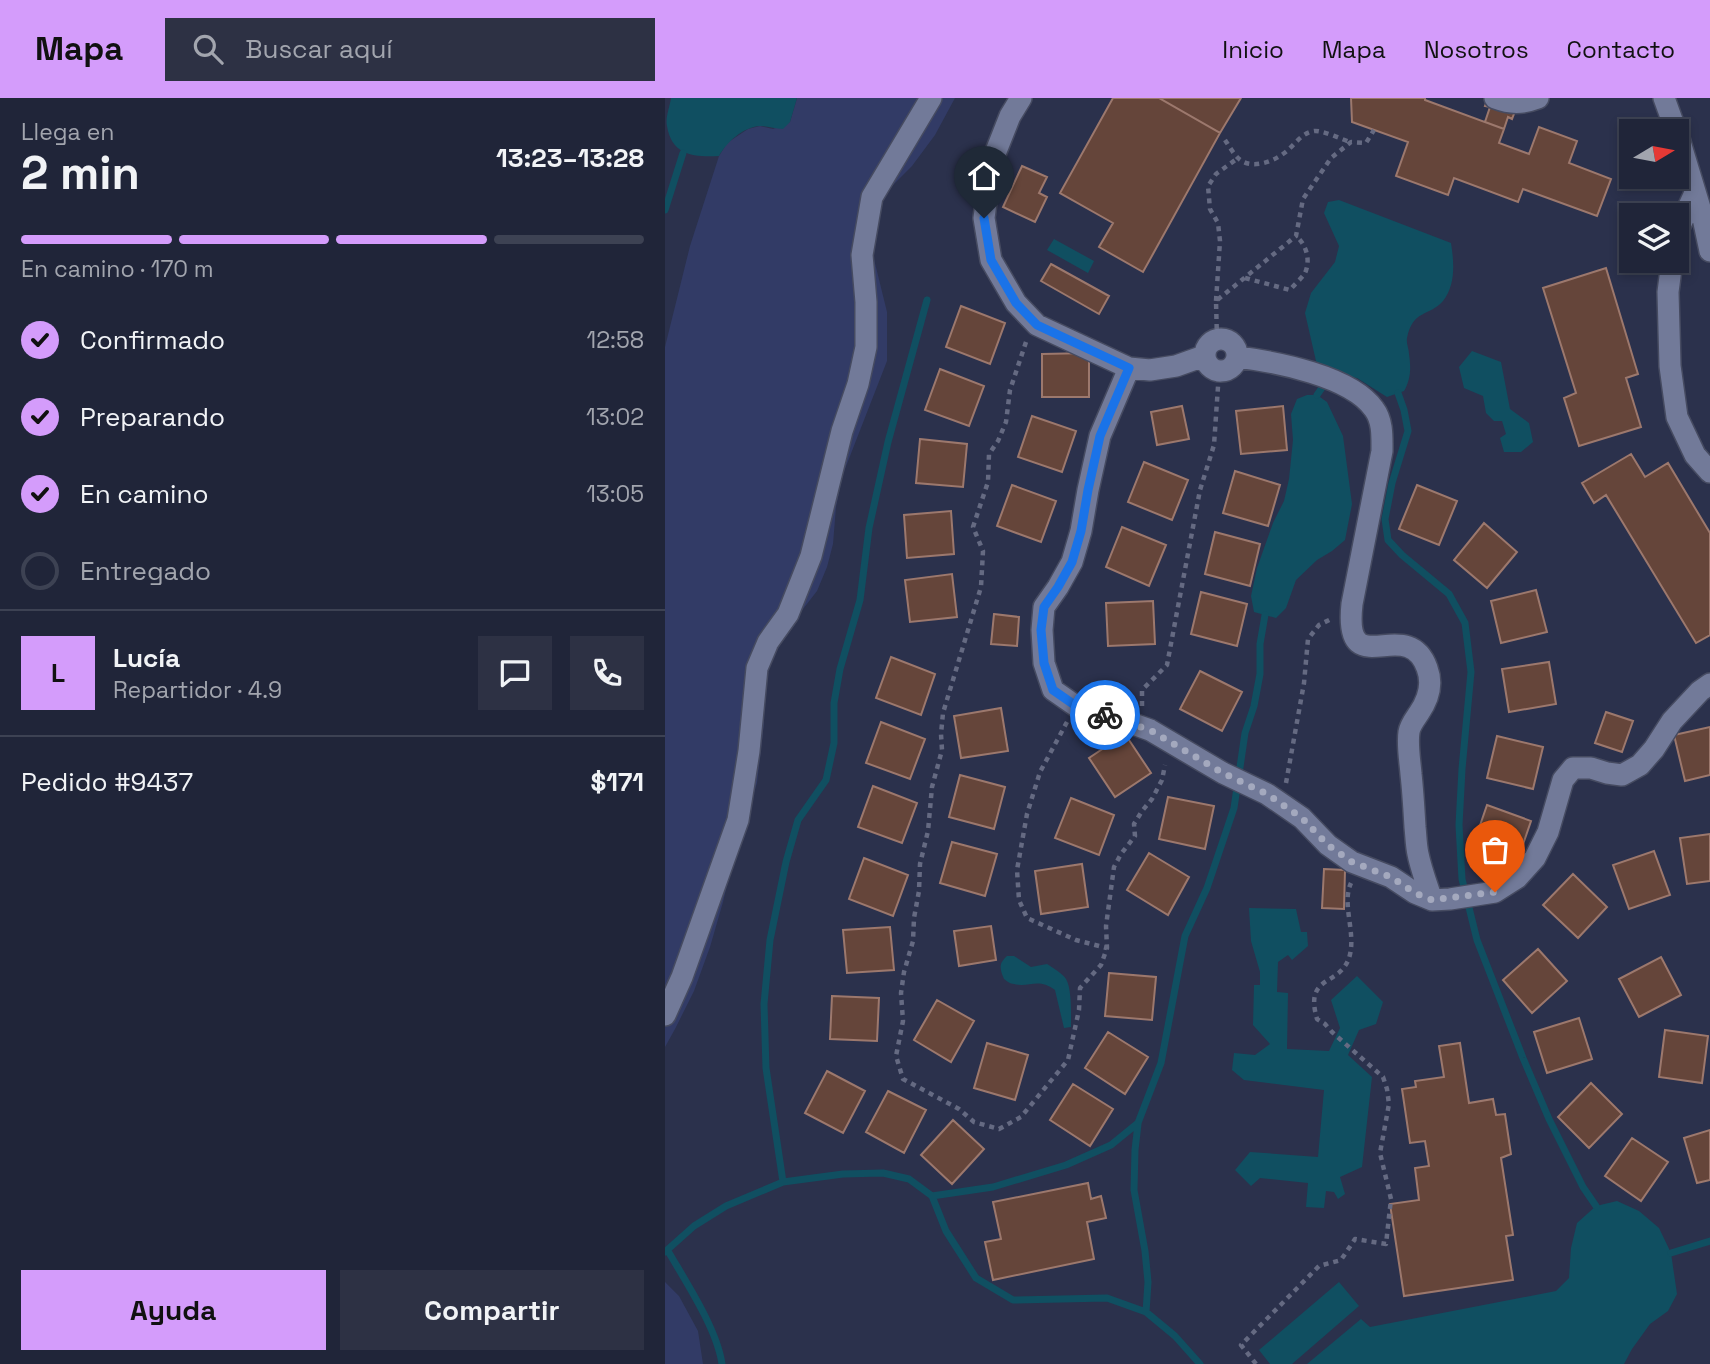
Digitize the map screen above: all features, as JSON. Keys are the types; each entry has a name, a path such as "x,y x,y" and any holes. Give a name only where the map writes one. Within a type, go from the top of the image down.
{"lane":[{"path":"665,1015 682,977 738,820 749,751 757,668 768,642 788,614 811,556 842,431 857,384 866,347 862,255 872,197 931,98"},
{"path":"1021,98 1010,116 991,164 984,218 991,260 1016,303 1037,325 1129,368 1150,370 1214,356 1230,370 1238,357 1273,362 1332,380 1361,394 1375,411 1383,431 1383,452 1350,615 1353,636 1362,646 1408,646 1423,659 1429,672 1427,698 1408,733 1417,852 1441,899"},
{"path":"1495,98 1508,103 1523,103 1538,98"},
{"path":"1664,98 1671,119"},
{"path":"1689,174 1710,251"},
{"path":"1689,206 1695,193"},
{"path":"1670,273 1668,292 1670,366 1677,417 1695,455 1710,472"},
{"path":"1129,368 1100,436 1072,562 1044,607 1041,630 1044,663 1053,690 1076,706 1111,716 1157,735 1275,799 1302,818 1328,845 1352,862 1391,877 1415,893 1441,899 1495,892 1517,878 1535,858 1548,832 1563,780 1573,768 1591,768 1607,774 1622,775 1640,765 1672,721 1710,684"}],"path":[{"path":"1225,140 1238,158 1246,163 1256,164 1285,153 1304,134 1317,130 1351,142 1366,143 1374,130"},
{"path":"1216,302 1296,236 1303,199 1331,158 1351,142"},
{"path":"1037,325 1027,340 1010,390 1006,422 989,454 988,482 973,527 983,551 981,587 943,713 942,750 932,787 928,831 920,864 913,941 901,993 903,1021 896,1056 903,1079 959,1109 974,1122 999,1129 1021,1118 1068,1060 1079,1010 1080,988 1101,965 1107,948 1106,926 1114,867 1135,836 1134,824 1162,780 1166,760 1157,735 1142,711 1142,690 1167,665 1200,490 1215,445 1214,356 1220,241 1218,223 1210,209 1207,186 1216,174 1238,158"},
{"path":"1244,278 1290,290 1305,272 1308,258 1303,241 1296,236"},
{"path":"1275,799 1304,683 1308,639 1319,625 1334,617 1350,615"},
{"path":"1076,706 1040,772 1027,814 1017,870 1019,900 1027,918 1076,940 1107,948"},
{"path":"1256,1364 1241,1345 1319,1266 1341,1260 1355,1239 1386,1244 1391,1199 1380,1153 1389,1104 1387,1089 1383,1077 1317,1019 1313,1006 1315,993 1322,984 1343,969 1349,958 1351,929 1347,891 1360,865"}],"shaded area":[{"path":"671,98 797,98 790,122 783,129 760,126 748,129 731,141 719,156 710,156 685,153 674,143 667,123"},
{"path":"797,98 955,98 935,135 912,166 881,197 871,224 873,255 887,312 887,361 843,474 827,567 817,591 775,645 763,668 761,691 764,723 757,783 735,851 710,947 694,991 665,1047 665,347 690,246 719,156 727,143 748,129 760,126 773,129 790,122"},
{"path":"1339,200 1451,243 1453,265 1450,288 1438,306 1413,322 1407,340 1410,364 1408,382 1404,391 1387,397 1357,378 1341,376 1323,368 1316,361 1305,313 1311,293 1335,262 1339,246 1324,213 1328,202"},
{"path":"1054,239 1094,261 1088,273 1047,250"},
{"path":"1472,351 1501,362 1510,409 1529,423 1533,442 1521,452 1504,452 1500,438 1506,434 1502,421 1494,421 1486,413 1483,396 1464,388 1459,367"},
{"path":"1317,395 1327,402 1343,436 1352,504 1345,540 1317,560 1296,580 1286,608 1276,618 1254,612 1251,596 1257,568 1284,501 1289,479 1293,440 1291,414 1297,399"},
{"path":"1249,908 1296,909 1301,932 1307,932 1308,946 1292,960 1288,955 1278,962 1277,992 1288,993 1287,1049 1329,1051 1340,1028 1331,1000 1357,976 1383,1002 1376,1024 1359,1030 1348,1055 1372,1077 1362,1167 1340,1177 1345,1194 1338,1199 1334,1192 1326,1191 1324,1208 1306,1207 1308,1183 1260,1178 1251,1186 1235,1170 1250,1152 1318,1157 1324,1090 1244,1080 1232,1070 1234,1053 1255,1055 1270,1044 1253,1025 1254,985 1260,985 1260,972 1251,941"},
{"path":"1007,956 1014,956 1031,967 1047,964 1064,977 1070,995 1071,1027 1064,1028 1055,990 1044,984 1011,984 1004,979 1001,967"},
{"path":"1617,1201 1639,1211 1659,1228 1671,1253 1677,1294 1668,1311 1650,1324 1624,1364 1307,1364 1361,1319 1370,1327 1556,1291 1569,1278 1571,1248 1577,1223 1596,1206"},
{"path":"665,1282 679,1296 698,1331 703,1364 665,1364"},
{"path":"1339,1282 1359,1306 1292,1364 1270,1364 1259,1350"}],"building":[{"path":"1113,98 1159,98 1220,133 1143,272 1099,247 1113,223 1060,193"},
{"path":"1159,98 1241,98 1220,133"},
{"path":"1351,98 1425,98 1504,129 1499,143 1529,154 1539,127 1577,141 1569,163 1611,179 1597,216 1523,189 1518,202 1454,178 1448,195 1396,176 1408,142 1352,122"},
{"path":"1488,98 1520,98 1512,119 1508,117 1504,129 1485,122 1490,107 1485,106"},
{"path":"1022,166 1047,177 1039,193 1047,197 1035,222 1003,207"},
{"path":"1051,264 1109,296 1099,314 1041,281"},
{"path":"1606,268 1638,374 1626,378 1641,427 1579,446 1564,398 1576,393 1543,288"},
{"path":"961,306 1005,323 990,364 946,347"},
{"path":"1089,353 1089,397 1042,397 1042,354"},
{"path":"940,369 984,386 969,426 925,410"},
{"path":"1182,406 1189,439 1157,445 1151,412"},
{"path":"1283,406 1287,450 1241,454 1236,411"},
{"path":"1032,416 1076,431 1062,472 1018,457"},
{"path":"920,439 967,444 963,487 916,483"},
{"path":"1631,454 1645,477 1668,463 1710,533 1710,635 1696,643 1606,495 1594,503 1582,483"},
{"path":"1144,462 1188,480 1172,520 1128,502"},
{"path":"1235,471 1280,485 1268,526 1223,513"},
{"path":"1012,485 1056,501 1041,542 997,526"},
{"path":"1417,485 1457,501 1439,545 1399,529"},
{"path":"951,511 954,554 907,558 904,515"},
{"path":"1484,523 1517,552 1487,588 1454,560"},
{"path":"1122,527 1166,545 1149,586 1106,567"},
{"path":"1215,532 1260,544 1250,586 1205,574"},
{"path":"952,574 957,617 910,622 905,580"},
{"path":"1536,590 1547,632 1501,643 1491,601"},
{"path":"1201,592 1247,604 1237,646 1191,634"},
{"path":"1153,601 1155,644 1108,646 1106,603"},
{"path":"994,614 1019,617 1017,646 991,644"},
{"path":"891,657 935,674 921,715 876,698"},
{"path":"1549,662 1556,704 1509,712 1502,669"},
{"path":"1200,671 1242,692 1222,731 1180,709"},
{"path":"1001,708 1008,751 961,758 954,716"},
{"path":"1606,712 1633,721 1622,752 1595,743"},
{"path":"881,722 925,739 910,779 866,763"},
{"path":"1710,727 1710,775 1685,781 1674,735"},
{"path":"1125,734 1151,773 1115,797 1089,758"},
{"path":"1497,736 1543,747 1533,789 1487,778"},
{"path":"960,775 1005,787 994,829 949,817"},
{"path":"873,786 917,803 902,843 858,827"},
{"path":"1168,797 1214,806 1205,849 1159,839"},
{"path":"1071,798 1114,815 1099,855 1055,838"},
{"path":"1487,805 1531,821 1517,862 1473,846"},
{"path":"1710,834 1710,881 1687,884 1680,838"},
{"path":"952,842 997,854 985,896 940,883"},
{"path":"1654,851 1670,895 1629,909 1613,865"},
{"path":"1149,853 1189,877 1168,915 1127,890"},
{"path":"864,858 908,875 893,916 849,899"},
{"path":"1082,864 1088,907 1041,914 1035,871"},
{"path":"1324,869 1345,870 1344,909 1322,908"},
{"path":"1573,874 1607,907 1578,938 1543,905"},
{"path":"991,926 996,960 959,966 954,931"},
{"path":"890,927 894,970 847,973 843,930"},
{"path":"1538,949 1567,981 1532,1013 1503,980"},
{"path":"1661,957 1681,995 1639,1017 1619,979"},
{"path":"1109,973 1156,977 1152,1020 1105,1016"},
{"path":"832,996 879,998 877,1041 830,1039"},
{"path":"937,1000 974,1021 951,1062 914,1040"},
{"path":"1579,1018 1592,1059 1547,1073 1534,1032"},
{"path":"1665,1030 1708,1036 1702,1083 1659,1077"},
{"path":"1108,1032 1148,1057 1125,1094 1085,1068"},
{"path":"987,1043 1028,1055 1015,1100 974,1088"},
{"path":"1460,1043 1469,1103 1493,1099 1496,1115 1505,1114 1511,1154 1501,1158 1513,1235 1506,1236 1513,1280 1404,1296 1390,1204 1419,1200 1415,1168 1429,1166 1425,1141 1410,1143 1402,1089 1416,1087 1415,1081 1444,1077 1439,1046"},
{"path":"827,1071 865,1091 843,1133 805,1113"},
{"path":"1591,1083 1622,1114 1589,1148 1558,1117"},
{"path":"1073,1084 1113,1109 1090,1146 1050,1120"},
{"path":"888,1091 926,1110 904,1153 866,1132"},
{"path":"953,1120 984,1149 952,1184 921,1155"},
{"path":"1710,1130 1710,1180 1697,1183 1684,1138"},
{"path":"1632,1138 1668,1162 1641,1201 1605,1176"},
{"path":"1088,1183 1091,1199 1101,1196 1106,1218 1087,1222 1094,1259 993,1280 985,1242 1001,1239 993,1202"}],"waterway":[{"path":"665,210 683,153"},
{"path":"783,1182 766,1068 764,1004 770,940 786,862 798,820 826,780 834,743 834,703 840,669 860,600 869,528 888,442 927,300"},
{"path":"1317,395 1326,382"},
{"path":"1398,393 1408,431 1392,483 1385,519 1388,540 1449,594 1465,623 1471,672 1459,825 1462,879 1477,940 1523,1058 1549,1119 1583,1187 1596,1206"},
{"path":"932,1196 993,1187 1066,1165 1111,1145 1138,1123 1161,1063 1185,936 1207,888 1234,808 1245,733 1260,674 1260,644 1265,615"},
{"path":"1138,1124 1134,1190 1145,1251 1148,1282 1146,1312"},
{"path":"665,1252 694,1226 726,1206 783,1182 843,1174 883,1173 909,1179 932,1196 946,1231 976,1278 1013,1300 1107,1298 1146,1312 1175,1336 1200,1364"},
{"path":"1671,1253 1710,1241"},
{"path":"668,1251 707,1321 722,1364"}],"way so far":[{"path":"1105,715 1150,730 1223,773 1267,794 1302,818 1328,845 1352,862 1391,877 1415,893 1432,900 1495,892"}],"route":[{"path":"984,218 991,260 1016,303 1037,325 1129,368 1100,436 1072,562 1044,607 1041,630 1044,663 1053,690 1076,706 1105,715"}]}
